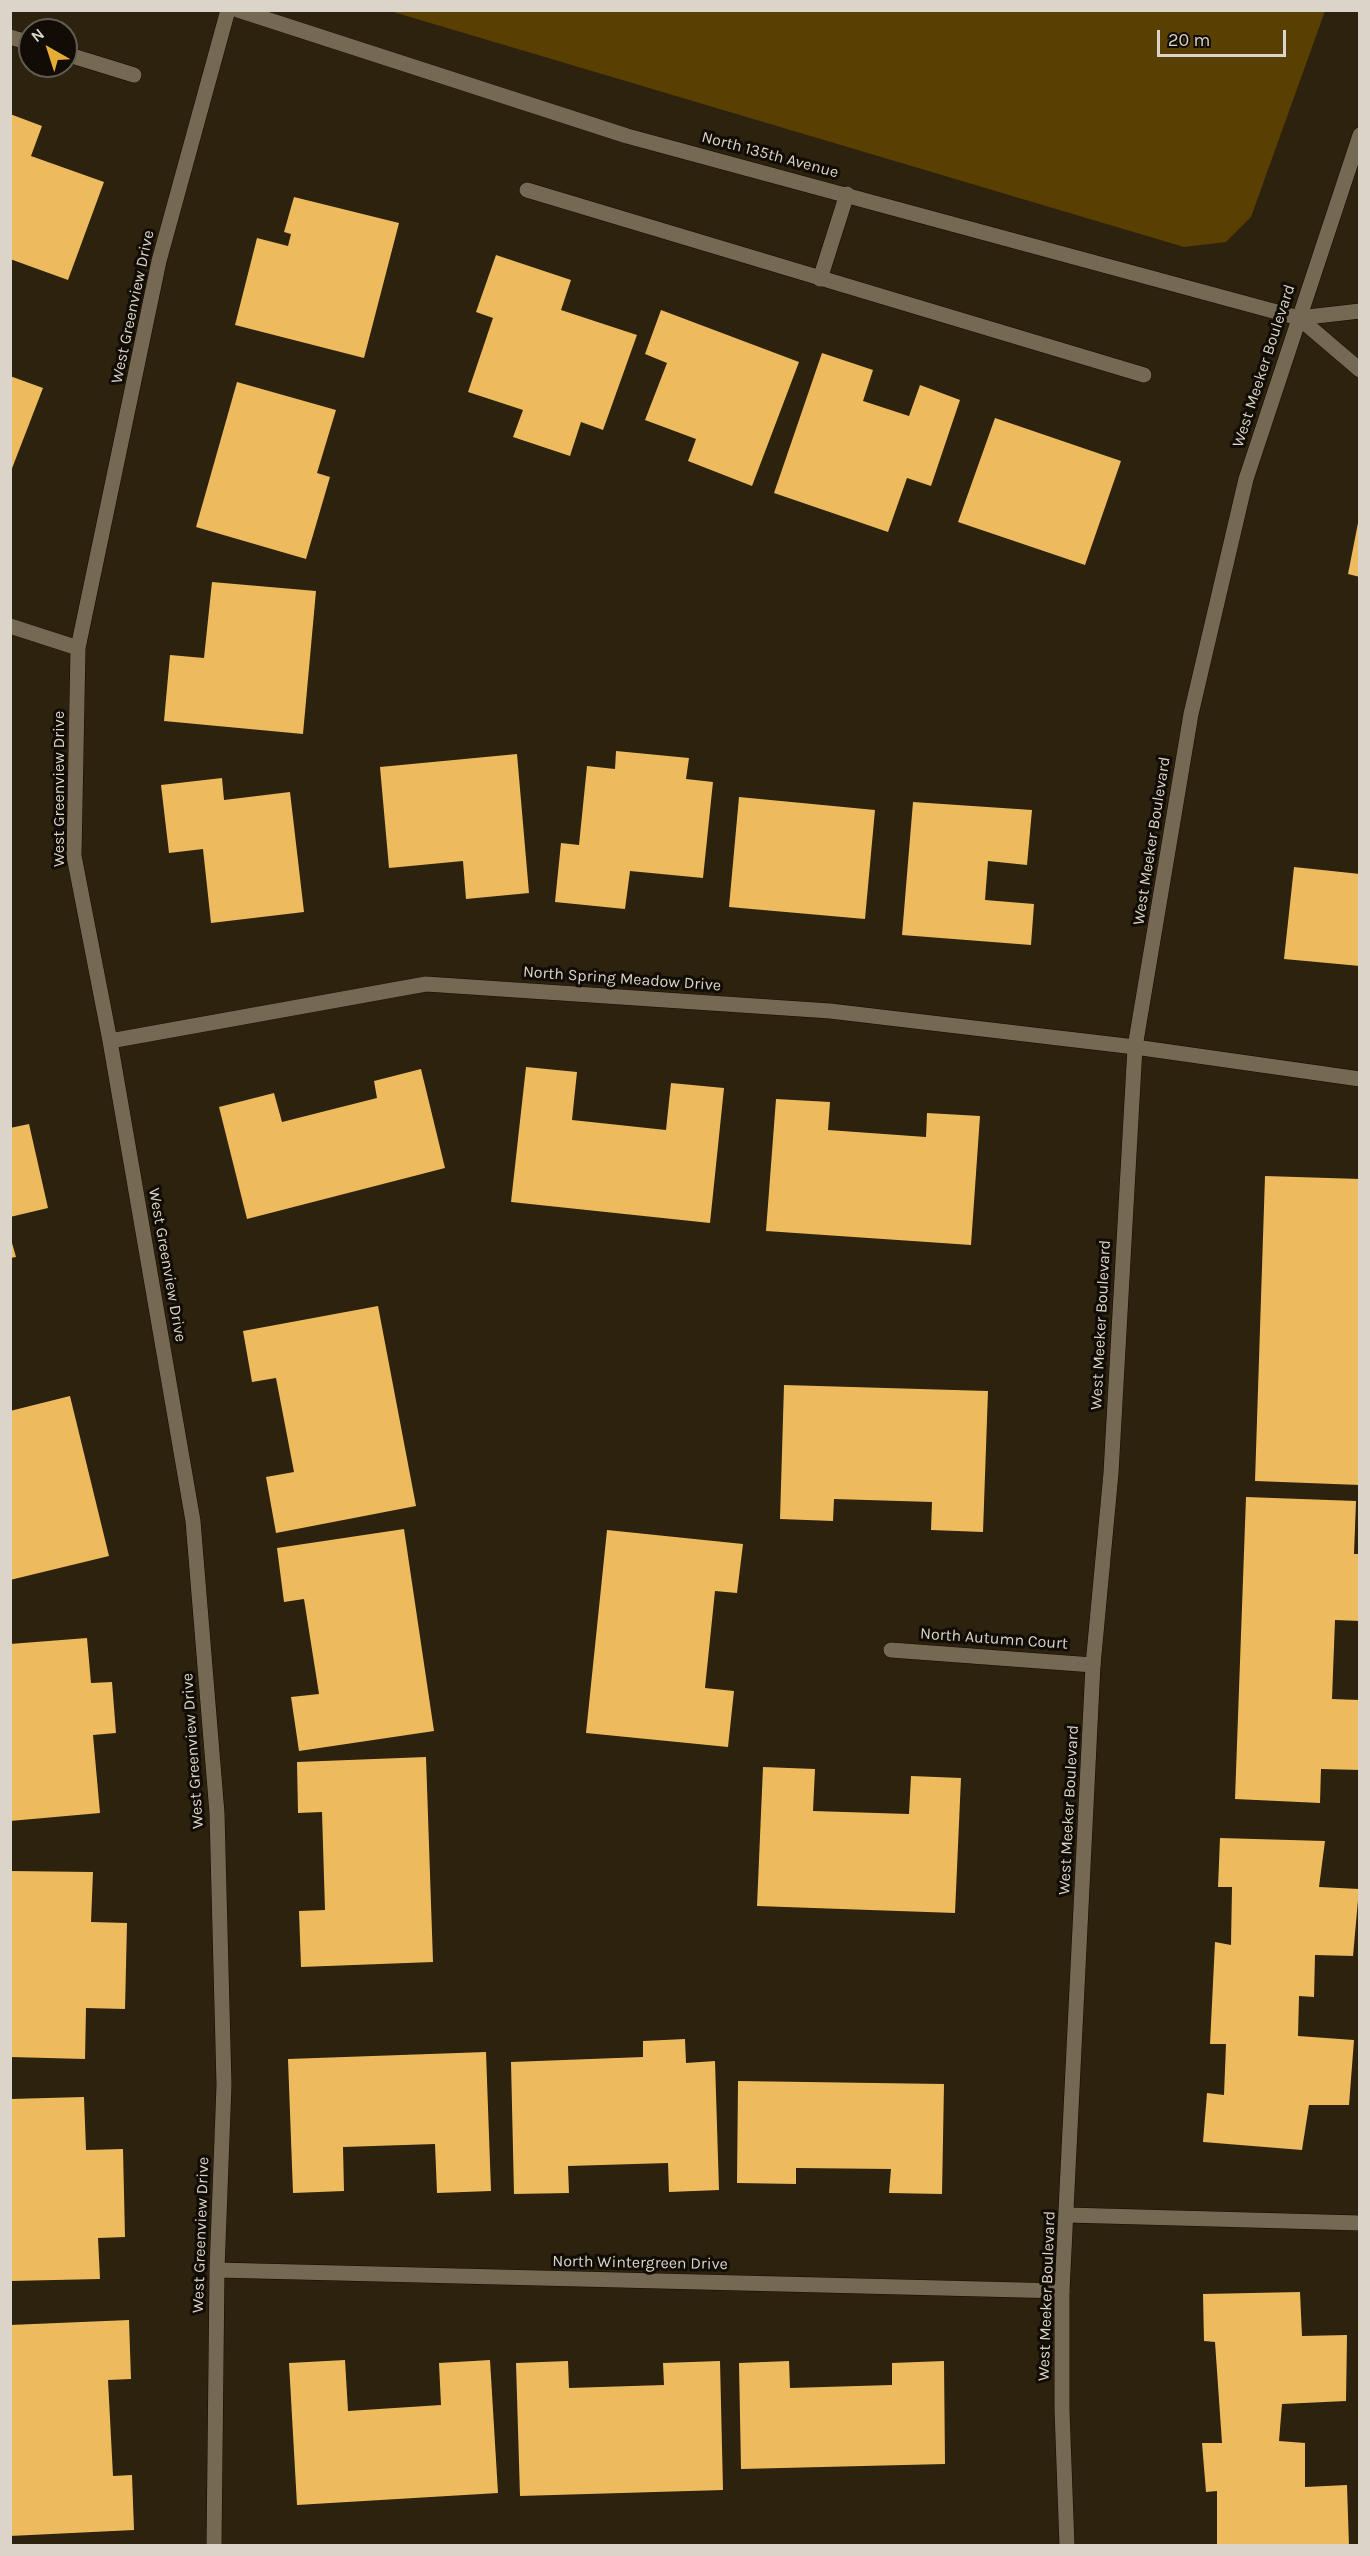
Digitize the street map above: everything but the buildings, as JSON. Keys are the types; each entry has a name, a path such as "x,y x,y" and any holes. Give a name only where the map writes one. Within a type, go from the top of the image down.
{"street":[{"name":"West Greenview Drive","path":"214,2546 217,2270 224,2085 217,1813 193,1521 110,1041 74,856 78,648 159,261 228,10"},
{"name":"North 135th Avenue","path":"246,12 627,136 1299,318 1359,310"},
{"path":"78,58 134,75"},
{"name":"West Meeker Boulevard","path":"1067,2546 1062,2410 1062,2291 1094,1665 1111,1473 1135,1047 1191,714 1246,479 1359,135"},
{"path":"527,190 1144,375"},
{"path":"820,279 847,194"},
{"name":"North 135th Avenue","path":"1299,318 1359,370"},
{"path":"10,626 78,648"},
{"name":"North Spring Meadow Drive","path":"110,1041 426,984 830,1011 1135,1047 1359,1078"},
{"name":"North Autumn Court","path":"891,1650 1094,1665"},
{"path":"1067,2215 1359,2223"},
{"name":"North Wintergreen Drive","path":"217,2270 1062,2291"}],"shaded area":[{"path":"390,11 1325,11 1251,217 1226,242 1184,247"}]}
